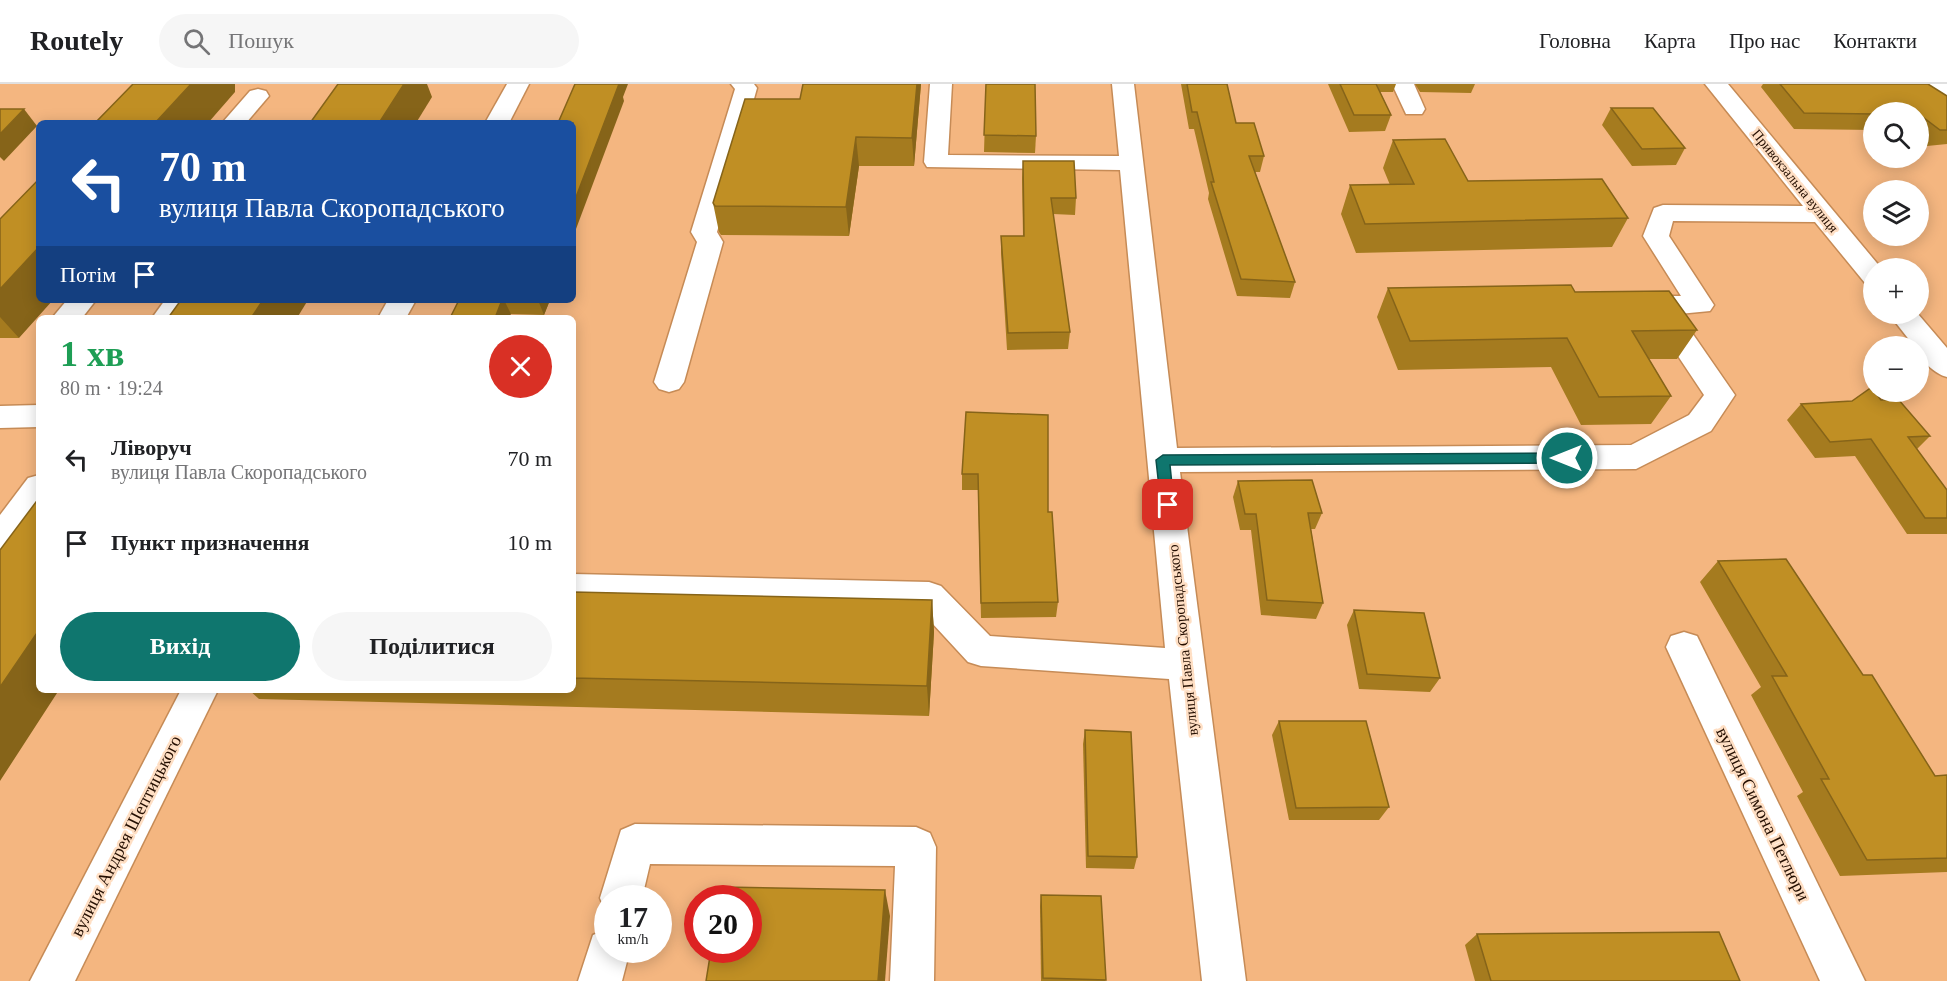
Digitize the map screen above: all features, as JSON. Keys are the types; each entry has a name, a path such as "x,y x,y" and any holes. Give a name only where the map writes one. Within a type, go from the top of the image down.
{"street":[{"path":"499,120 518,84"},
{"path":"669,382 710,242 704,232 746,88 742,84"},
{"path":"941,84 936,162 1131,163"},
{"name":"вулиця Павла Скоропадського","path":"1123,84 1185,665 1224,981"},
{"path":"1403,84 1414,109"},
{"name":"Привокзальна вулиця","path":"1716,84 1863,264"},
{"path":"1928,88 1947,104"},
{"path":"237,120 258,96"},
{"path":"1611,306 1700,305 1656,236 1663,213 1822,214"},
{"path":"69,315 79,303"},
{"path":"168,315 178,303"},
{"path":"1163,460 1636,457 1700,423 1720,395 1658,305"},
{"path":"1911,324 1947,367"},
{"path":"0,540 36,491"},
{"path":"576,588 929,596 981,651 1185,665"},
{"name":"вулиця Симона Петлюри","path":"1684,647 1843,981"},
{"name":"вулиця Андрея Шептицького","path":"52,981 198,693"},
{"path":"624,885 635,844 916,847 912,981"},
{"path":"600,981 605,963"}],"building":[{"path":"133,84 191,84 158,120 98,120"},
{"path":"338,84 404,84 381,120 312,120"},
{"path":"575,84 619,84 576,197 576,120 559,120"},
{"path":"803,84 917,84 912,138 856,137 846,207 715,206 713,203 745,99 800,99"},
{"path":"986,84 1035,84 1036,136 984,135"},
{"path":"1187,84 1227,84 1236,123 1254,123 1264,156 1249,156 1295,282 1241,279 1211,182 1214,182 1197,112 1192,112"},
{"path":"1340,84 1376,84 1391,115 1354,115"},
{"path":"1780,84 1928,84 1947,96 1947,130 1940,130 1929,122 1929,102 1863,102 1863,114 1804,113"},
{"path":"1611,108 1653,108 1685,148 1642,149"},
{"path":"0,109 24,109 0,134"},
{"path":"1445,139 1468,181 1602,179 1628,218 1365,224 1350,185 1414,184 1393,140"},
{"path":"1023,161 1074,161 1076,198 1051,198 1070,332 1008,333 1001,236 1024,236"},
{"path":"36,182 36,250 0,289 0,219"},
{"path":"1571,285 1575,292 1669,291 1697,330 1632,331 1671,396 1599,397 1567,338 1410,341 1388,288"},
{"path":"179,303 261,303 253,315 170,315"},
{"path":"458,303 501,303 496,315 452,315"},
{"path":"1863,393 1863,402 1901,402 1930,436 1908,437 1947,490 1947,518 1925,518 1871,439 1830,442 1801,404 1852,401"},
{"path":"966,412 1048,415 1048,512 1052,512 1058,602 981,603 978,474 962,474"},
{"path":"1312,480 1322,513 1308,513 1323,603 1267,600 1256,514 1245,514 1238,481"},
{"path":"36,502 36,634 0,687 0,550"},
{"path":"1786,559 1863,675 1872,675 1935,776 1947,775 1947,858 1867,860 1821,779 1829,779 1772,676 1787,676 1718,561"},
{"path":"576,592 932,600 927,686 576,678"},
{"path":"1354,610 1424,613 1440,678 1367,674"},
{"path":"1279,721 1366,721 1389,807 1296,808"},
{"path":"1085,730 1131,732 1137,857 1088,856"},
{"path":"762,888 885,890 878,981 706,981 709,963 762,963"},
{"path":"1041,895 1101,896 1106,980 1043,978"},
{"path":"1719,932 1740,981 1491,981 1477,934"}],"route":[{"path":"1168,505 1163,460 1567,458"}]}
